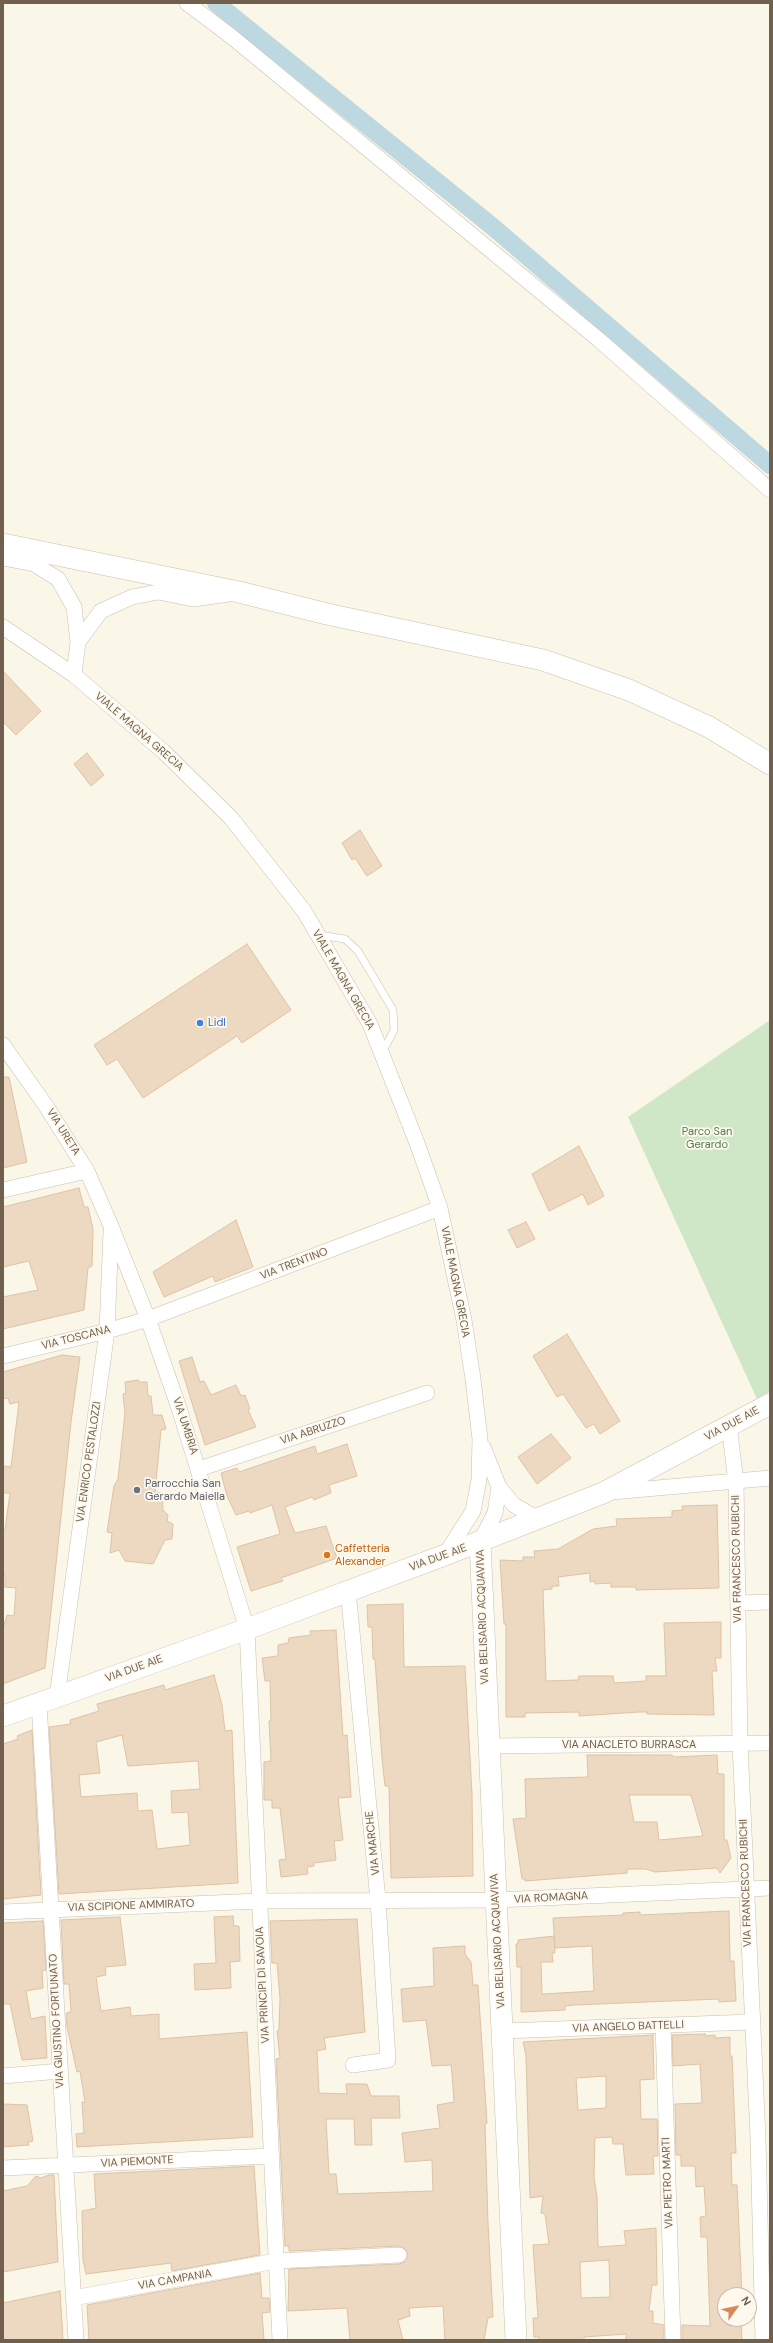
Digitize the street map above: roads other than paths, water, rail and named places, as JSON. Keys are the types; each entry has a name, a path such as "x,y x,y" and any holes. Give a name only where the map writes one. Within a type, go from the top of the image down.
{"street":[{"path":"187,3 232,37 592,334 770,490"},
{"path":"3,544 239,592 327,614 543,660 629,690 709,727 770,764"},
{"path":"3,558 34,564 58,579 74,608 78,642 74,675"},
{"path":"78,642 101,611 132,597 158,592 193,598 239,592"},
{"name":"VIALE MAGNA GRECIA","path":"3,626 74,675 164,752 231,818 304,911 370,1024 417,1143 440,1208 464,1320 480,1439 479,1480 473,1511 445,1555"},
{"name":"VIA URETA","path":"3,1045 46,1106 87,1171 111,1226"},
{"path":"3,1190 87,1171"},
{"name":"VIA TRENTINO","path":"148,1319 440,1208"},
{"name":"VIA UMBRIA","path":"111,1226 148,1319 199,1469 247,1629"},
{"name":"VIA ENRICO PESTALOZZI","path":"48,1700 107,1332 111,1226"},
{"name":"VIA TOSCANA","path":"3,1356 107,1332 148,1319"},
{"name":"VIA ABRUZZO","path":"199,1469 427,1393"},
{"name":"VIA DUE AIE","path":"3,1716 247,1629 348,1590 480,1542 603,1493 770,1404"},
{"name":"VIA FRANCESCO RUBICHI","path":"729,1426 736,1482 740,1744 752,2022 764,2137 766,2285 763,2340"},
{"name":"VIALE MAGNA GRECIA","path":"480,1439 499,1487 514,1505 538,1519"},
{"path":"603,1493 679,1484 736,1482 770,1478"},
{"path":"480,1542 495,1513 499,1487"},
{"name":"VIALE MAGNA GRECIA","path":"473,1511 480,1542"},
{"name":"VIA BELISARIO ACQUAVIVA","path":"480,1542 516,2340"},
{"name":"VIA MARCHE","path":"348,1590 378,1900 388,2060 353,2065"},
{"path":"738,1603 770,1602"},
{"name":"VIA PRINCIPI DI SAVOIA","path":"247,1629 280,2340"},
{"name":"VIA GIUSTINO FORTUNATO","path":"48,1700 51,1910 76,2340"},
{"name":"VIA ANACLETO BURRASCA","path":"489,1746 770,1744"},
{"name":"VIA ROMAGNA","path":"260,1901 496,1900 770,1888"},
{"name":"VIA SCIPIONE AMMIRATO","path":"3,1912 260,1901"},
{"name":"VIA ANGELO BATTELLI","path":"503,2031 752,2022"},
{"name":"VIA PIETRO MARTI","path":"663,2025 673,2340"},
{"path":"3,2076 60,2071"},
{"name":"VIA PIEMONTE","path":"3,2168 272,2156"},
{"name":"VIA CAMPANIA","path":"73,2298 276,2261 399,2255"}],"lane":[{"path":"318,935 345,939 358,951 393,1010 394,1030 382,1054"}],"waterway":[{"path":"216,3 493,227 770,465"}],"place":[{"name":"Lidl","path":"200,1023"},
{"name":"Parrocchia San Gerardo Maiella","path":"137,1490"},
{"name":"Caffetteria Alexander","path":"327,1555"}],"park label":[{"name":"Parco San Gerardo","path":"707,1138"}]}
